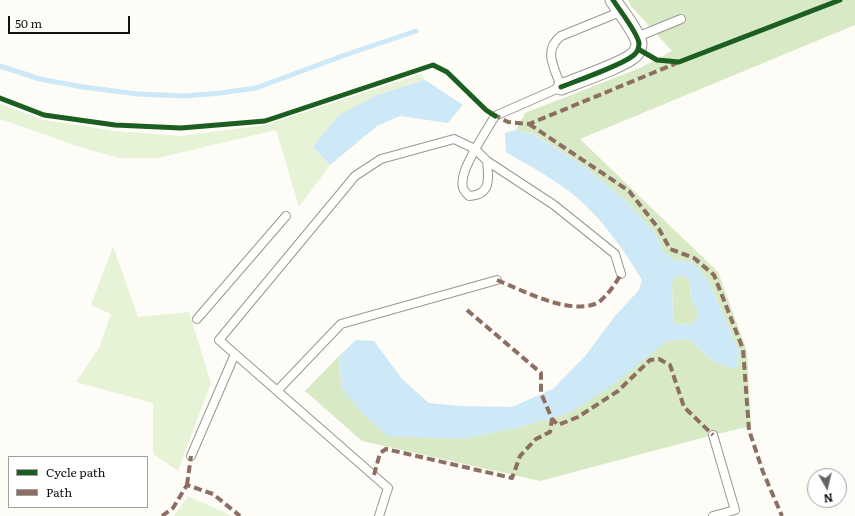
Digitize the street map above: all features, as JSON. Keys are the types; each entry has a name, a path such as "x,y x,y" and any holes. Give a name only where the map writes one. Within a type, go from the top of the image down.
{"street":[{"path":"561,87 630,58 636,54 638,49 637,37 617,6"}],"lane":[{"path":"487,161 489,176 487,187 483,192 476,196 468,196 463,190 464,174 475,149 495,116 561,87 551,58 552,46 555,40 617,6"},
{"path":"637,37 681,19"},
{"path":"379,516 388,488 219,340 355,176 381,159 454,139 475,149 487,161 554,205 615,254 621,274"},
{"path":"197,319 286,216"},
{"path":"277,390 341,324 497,280"},
{"path":"191,456 235,354"},
{"path":"713,435 735,510 713,516"}],"green space":[{"path":"628,0 855,0 855,25 580,139 718,272 747,351 751,426 540,481 362,441 305,391 339,356 342,389 463,439 524,426 569,413 667,341 689,339 713,361 737,367 739,352 710,284 694,263 674,260 663,252 655,233 625,200 585,167 534,134 516,130 525,113 640,68 672,51 631,6"},
{"path":"421,74 425,80 377,95 313,147 330,165 299,207 276,130 158,158 119,158 86,149 0,119 0,104 43,120 115,131 181,136 265,125"},
{"path":"113,246 138,317 189,312 211,383 178,471 153,454 153,403 76,382 99,348 111,314 91,305"},
{"path":"684,275 690,282 691,299 697,308 698,317 692,324 676,325 673,321 672,282 677,276"},
{"path":"188,496 228,514 230,516 174,516"}],"water":[{"path":"425,80 463,105 448,123 400,116 377,126 330,165 313,147 339,115 377,95"},
{"path":"516,130 533,134 585,167 625,200 655,233 663,252 674,260 694,263 710,284 739,352 737,367 732,369 713,361 689,339 667,341 614,384 569,413 524,426 463,439 388,436 363,414 342,389 339,356 356,340 374,341 402,379 429,403 460,406 512,407 553,389 586,355 615,316 639,290 642,280 626,254 599,219 578,198 566,189 544,174 506,152 505,133","holes":["684,275 690,282 691,300 697,308 698,317 692,324 676,325 673,321 672,282 677,276"]}],"waterway":[{"path":"0,66 40,79 83,87 138,94 185,96 256,88 345,55 416,31"}],"marked path":[{"path":"493,114 508,122 529,124 677,63"},
{"path":"529,124 629,191 659,229 670,249 694,258 714,275 743,349 749,430 763,472 782,516"},
{"path":"497,280 558,304 584,306 595,304 603,299 621,274"},
{"path":"467,310 541,373 541,393 552,419 558,425 578,417 618,391 650,360 659,359 670,365 684,407 713,435"},
{"path":"374,475 380,453 386,449 512,478 520,456 536,439 550,432 552,419"},
{"path":"187,485 191,456"},
{"path":"162,516 173,508 187,485 213,494 240,516"}],"cycle path":[{"path":"561,87 622,63 637,52 639,44 638,38 613,0"},
{"path":"638,49 657,60 679,62 840,0"},
{"path":"0,98 44,115 115,125 181,128 265,121 433,65 447,72 486,110 495,116"}]}
